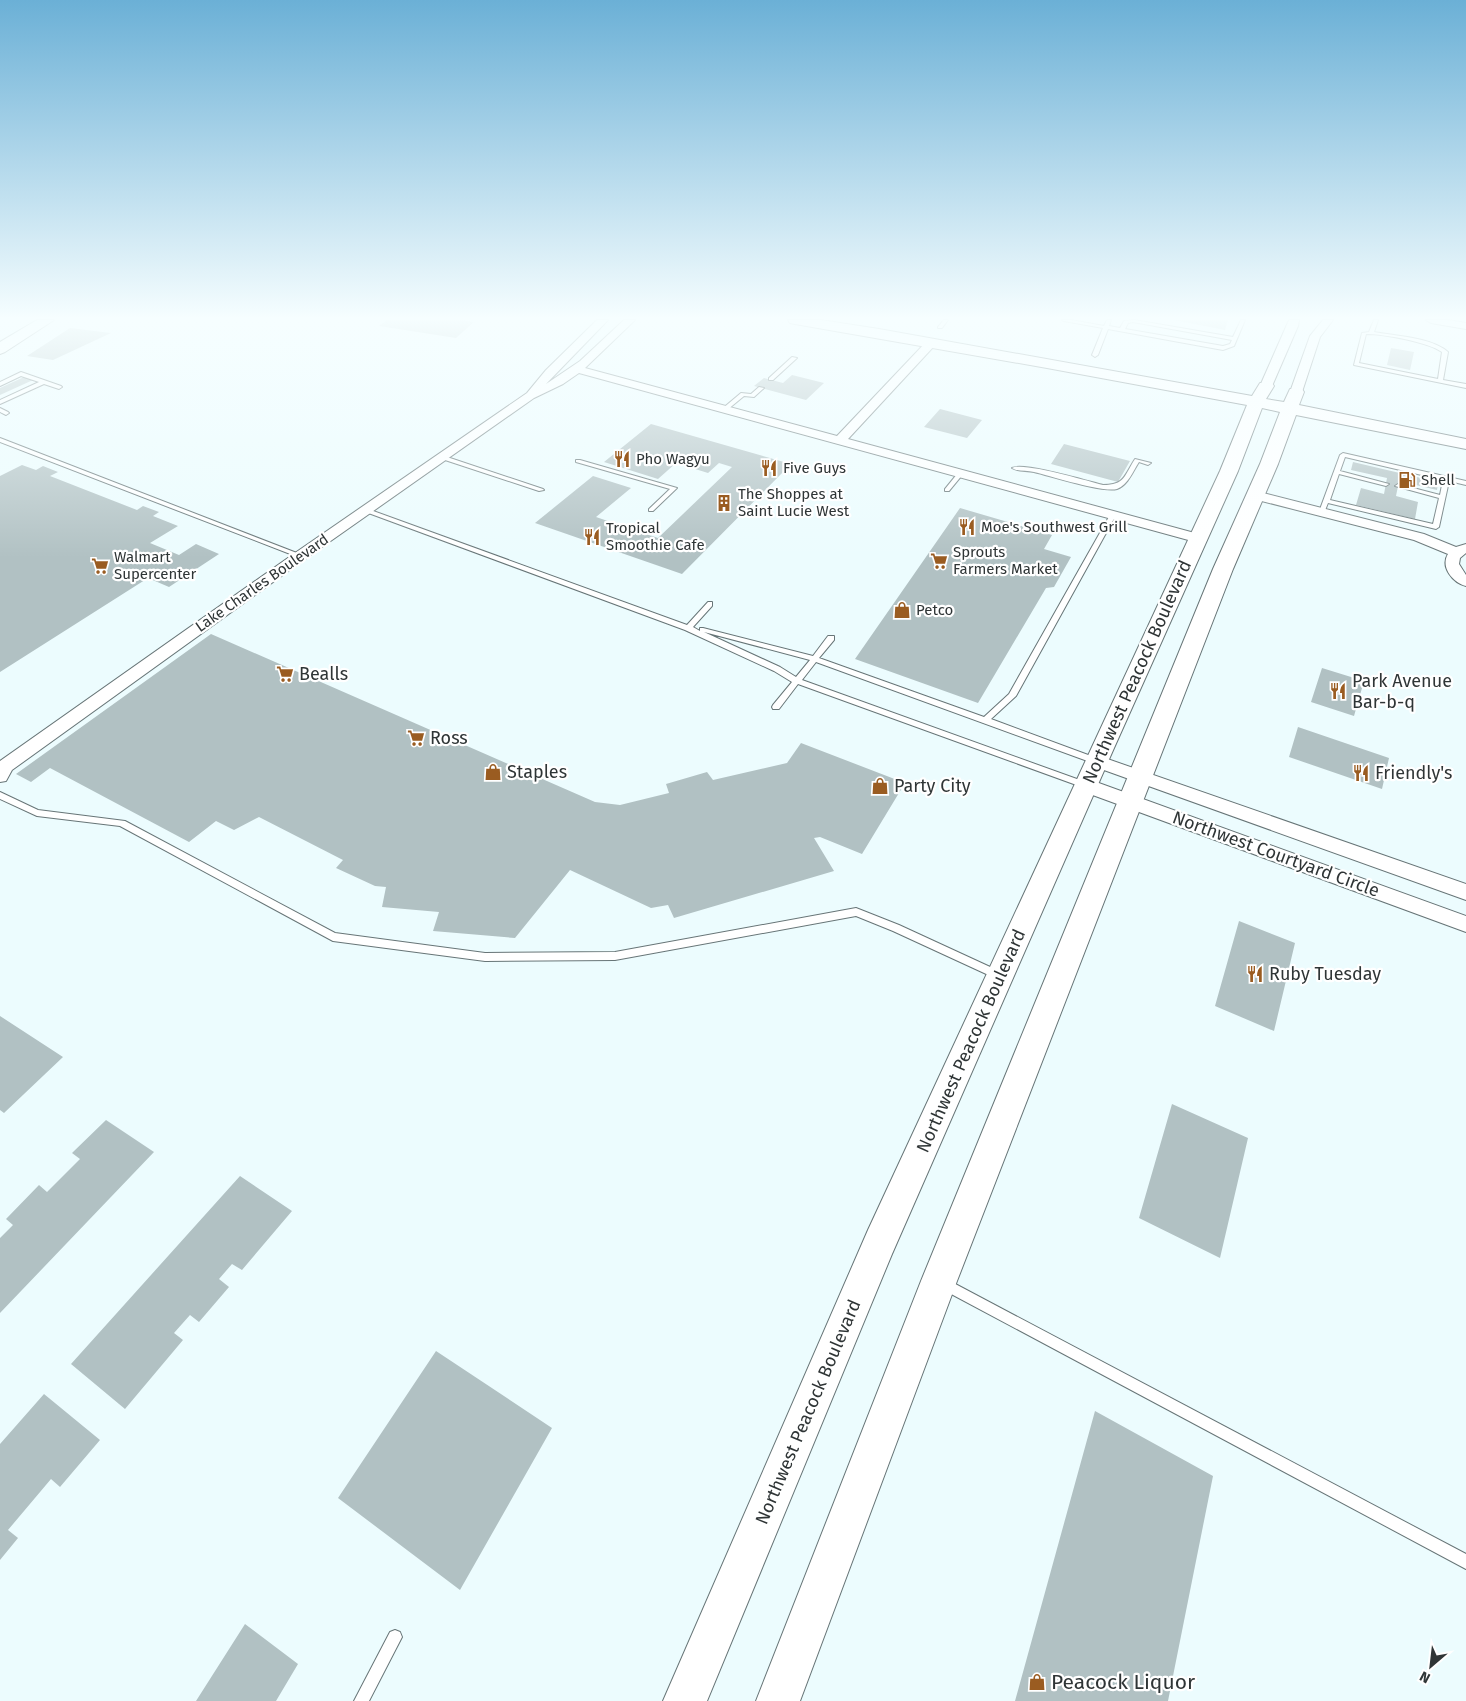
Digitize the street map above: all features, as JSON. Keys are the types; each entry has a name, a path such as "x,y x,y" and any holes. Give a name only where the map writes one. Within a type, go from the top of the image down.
{"street":[{"name":"Lake Charles Boulevard","path":"0,776 6,766 365,510 444,458 525,399"},
{"path":"690,399 1198,538"},
{"path":"838,441 878,399"},
{"name":"Northwest Peacock Boulevard","path":"685,1701 880,1242 1229,471 1254,399"},
{"path":"778,1701 939,1281 1136,789 1269,464 1293,400 1466,444"},
{"path":"1255,495 1324,506 1461,550"},
{"path":"1461,550 1451,559 1452,566 1466,582"},
{"name":"Northwest Courtyard Circle","path":"1091,773 1136,789 1466,892"},
{"name":"Northwest Courtyard Circle","path":"1091,773 1136,789 1427,910 1466,924"},
{"path":"1427,910 1431,880"}],"lane":[{"path":"725,409 737,399"},
{"path":"0,440 300,556"},
{"path":"1446,479 1436,528 1324,506 1343,455 1374,465 1421,476 1446,479 1466,483"},
{"path":"444,458 540,490"},
{"path":"1015,468 1032,469 1103,487 1116,487 1124,482 1137,460 1148,463"},
{"path":"578,461 674,488 651,510"},
{"path":"1337,472 1370,477 1386,484"},
{"path":"947,490 960,474"},
{"path":"1398,486 1419,489 1442,497"},
{"path":"365,510 688,628 777,669 797,681 1091,773"},
{"path":"988,721 1012,696 1113,515"},
{"path":"688,628 710,604"},
{"path":"688,628 724,634 760,646 816,659 988,721 1091,773"},
{"path":"776,707 831,638"},
{"path":"0,795 37,812 122,823 333,937 485,957 616,956 856,912 896,928 1000,976"},
{"path":"939,1281 1466,1562"},
{"path":"361,1701 395,1637"}],"building":[{"path":"940,409 982,420 967,438 924,427"},
{"name":"The Shoppes at Saint Lucie West","path":"651,424 791,464 682,574 535,523 593,476 631,488 596,517 658,538 732,467 719,463 708,473 676,463 658,479 604,462"},
{"path":"1064,444 1130,461 1118,482 1051,464"},
{"path":"1353,462 1438,482 1437,490 1399,481 1396,496 1418,502 1415,519 1356,505 1361,488 1384,494 1387,478 1351,470"},
{"name":"Walmart Supercenter","path":"22,465 36,470 43,466 58,472 50,476 137,510 143,506 159,512 153,516 178,526 150,543 179,555 196,544 219,554 169,587 148,578 0,672 0,476"},
{"path":"960,508 1052,535 1044,549 1071,557 1054,587 1046,588 978,703 855,659"},
{"path":"211,634 595,802 620,805 669,793 666,784 707,772 713,780 787,763 801,743 905,783 862,854 820,837 814,838 834,871 674,918 668,905 651,908 570,870 515,938 433,931 439,912 382,907 386,887 375,886 336,868 343,860 259,817 234,830 216,821 189,842 50,768 31,782 16,774"},
{"name":"Park Avenue Bar-b-q","path":"1322,668 1364,681 1354,716 1311,702"},
{"name":"Friendly's","path":"1298,727 1389,758 1382,789 1289,757"},
{"name":"Ruby Tuesday","path":"1239,921 1295,943 1274,1031 1215,1006"},
{"path":"0,1016 63,1057 4,1113 0,1110"},
{"path":"1172,1104 1248,1138 1220,1258 1139,1218"},
{"path":"106,1120 154,1152 0,1313 0,1238 13,1225 6,1219 39,1185 47,1192 80,1159 72,1153"},
{"path":"240,1176 292,1211 242,1270 232,1264 219,1279 229,1287 199,1322 190,1315 174,1333 183,1340 125,1409 71,1364"},
{"path":"436,1351 552,1428 460,1590 338,1498"},
{"path":"44,1394 100,1440 60,1487 51,1479 8,1530 18,1538 0,1560 0,1444"},
{"path":"1095,1411 1213,1476 1168,1701 1015,1701"},
{"path":"245,1624 298,1664 276,1701 196,1701"}],"place":[{"name":"Pho Wagyu","path":"622,459"},
{"name":"Five Guys","path":"769,468"},
{"name":"Shell","path":"1407,480"},
{"name":"The Shoppes at Saint Lucie West","path":"724,503"},
{"name":"Moe's Southwest Grill","path":"967,527"},
{"name":"Tropical Smoothie Cafe","path":"592,537"},
{"name":"Sprouts Farmers Market","path":"939,561"},
{"name":"Walmart Supercenter","path":"100,566"},
{"name":"Petco","path":"902,610"},
{"name":"Bealls","path":"285,674"},
{"name":"Park Avenue Bar-b-q","path":"1338,691"},
{"name":"Ross","path":"416,738"},
{"name":"Staples","path":"493,772"},
{"name":"Friendly's","path":"1361,773"},
{"name":"Party City","path":"880,786"},
{"name":"Ruby Tuesday","path":"1255,974"},
{"name":"Peacock Liquor","path":"1037,1682"}]}
